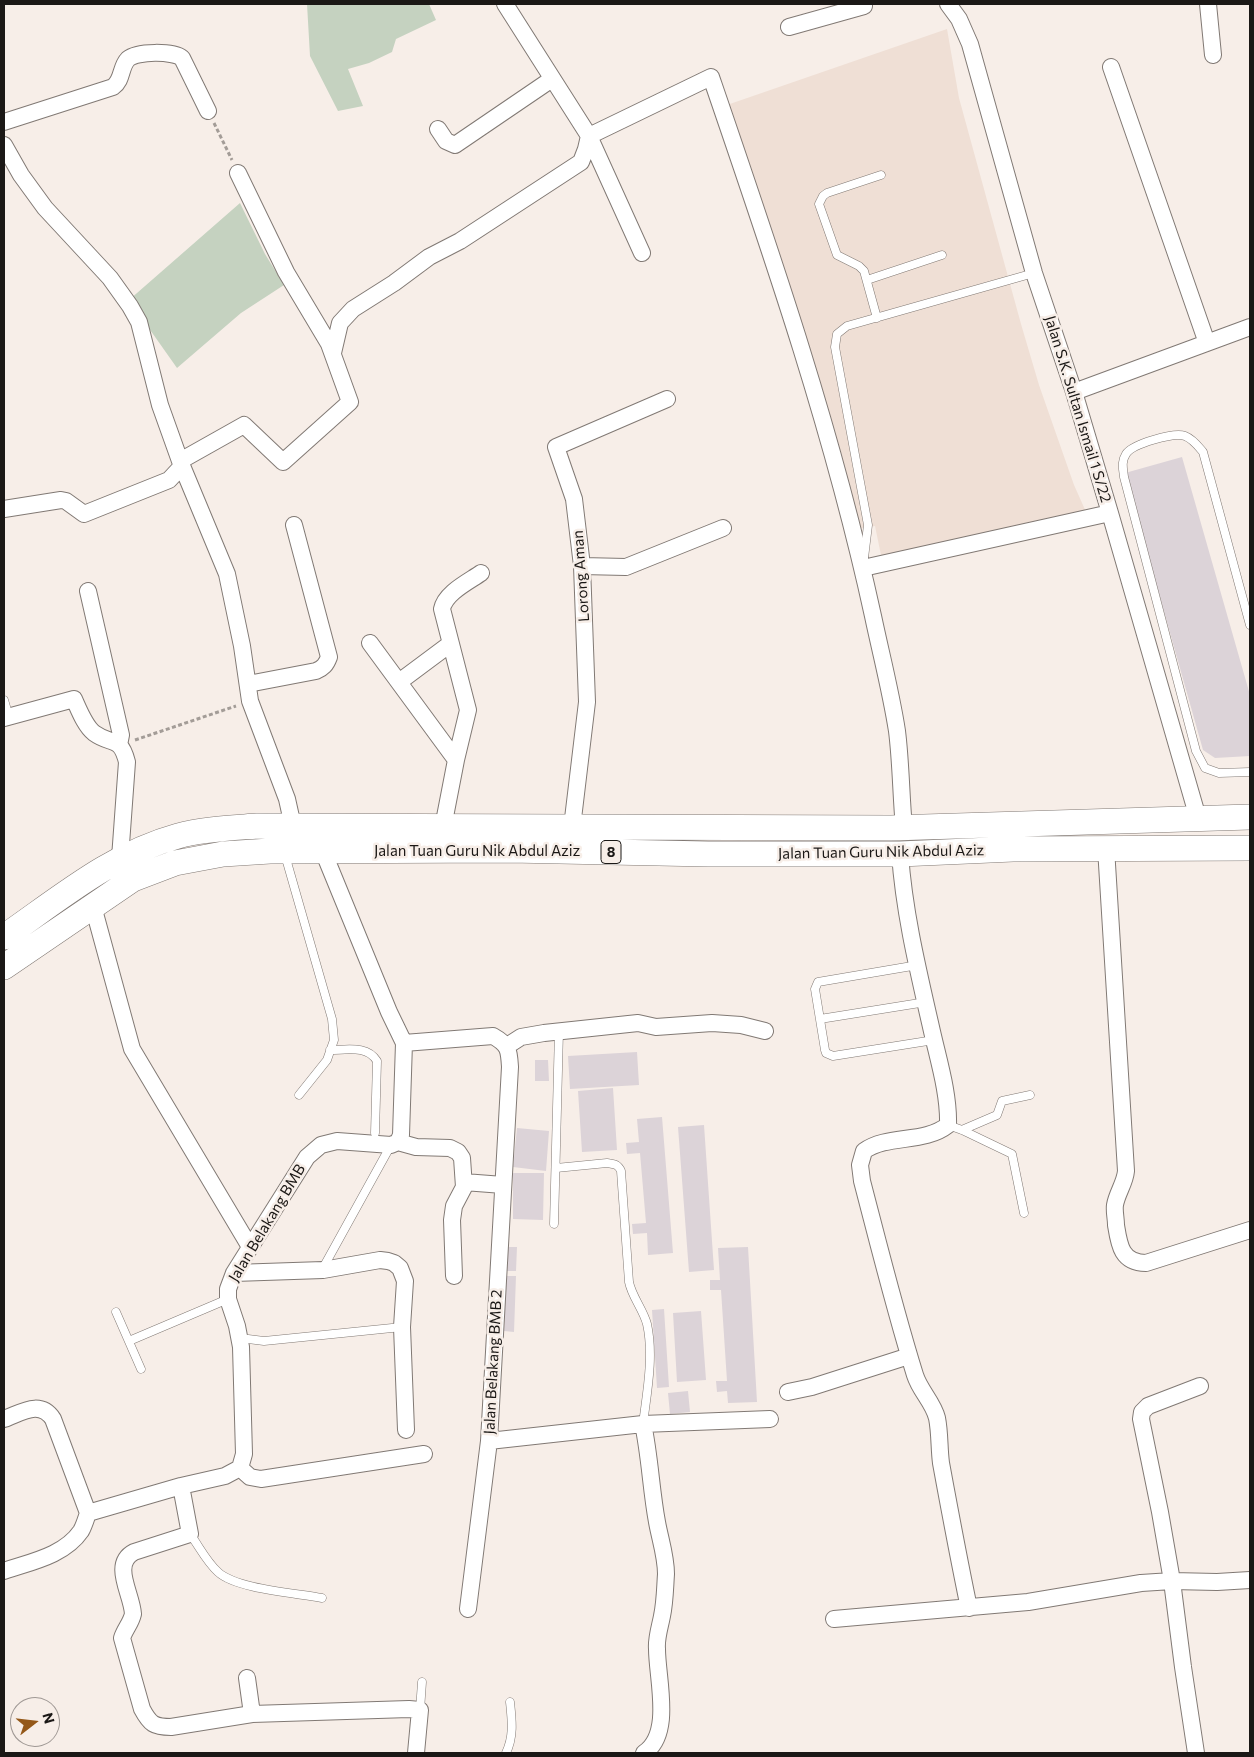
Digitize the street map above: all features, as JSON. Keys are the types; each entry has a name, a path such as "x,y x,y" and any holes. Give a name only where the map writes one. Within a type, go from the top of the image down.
{"main road":[{"name":"Jalan Tuan Guru Nik Abdul Aziz","path":"4,938 120,858 179,835 217,829 257,826 904,828 1198,818 1250,818"},
{"path":"705,828 697,838 701,848 708,854"},
{"name":"Jalan Tuan Guru Nik Abdul Aziz","path":"4,967 133,879 175,862 223,854 284,851 510,850 708,854 900,854 1013,849 1250,848"}],"street":[{"path":"505,4 589,136 642,254"},
{"name":"Jalan S.K. Sultan Ismail 1 S/22","path":"948,4 959,19 970,44 1034,273 1074,392 1198,818"},
{"path":"1208,4 1213,55"},
{"path":"789,27 867,5"},
{"path":"4,122 109,89 116,85 125,63 133,56 168,53 182,58 208,111"},
{"path":"1111,67 1207,343"},
{"path":"589,136 711,77 798,334 828,436 863,568 897,733 904,828"},
{"path":"438,129 446,141 455,145 552,79"},
{"path":"333,353 340,324 353,309 394,283 429,257 460,241 581,162 589,136"},
{"path":"4,145 21,175 45,208 110,278 139,322 160,405 181,463 227,574 242,646 250,701 287,799 293,826"},
{"path":"4,509 61,500 66,501 84,514 170,480 181,463 244,425 283,462 350,402 329,344 286,272 238,173"},
{"path":"1074,392 1250,327"},
{"name":"Lorong Aman","path":"572,827 587,702 582,566 574,499 556,447 666,399"},
{"path":"863,568 1110,512"},
{"path":"248,684 316,671 322,669 327,664 329,657 294,526"},
{"path":"582,566 626,567 723,528"},
{"path":"443,827 468,710 442,614 443,604 449,596 481,573"},
{"path":"88,591 121,735 119,745"},
{"path":"370,643 456,760"},
{"path":"399,682 450,644"},
{"path":"6,717 74,700 93,733 116,742 124,749 127,762 120,858"},
{"path":"1106,848 1126,1174 1115,1208 1120,1246 1124,1254 1130,1259 1135,1262 1146,1263 1250,1230"},
{"path":"323,851 389,1012 404,1043 402,1136 395,1144"},
{"path":"900,854 902,883 918,965 947,1104 955,1128 873,1145 864,1151 860,1165 862,1181 918,1386 929,1401 936,1416 940,1437 940,1459 969,1608"},
{"path":"93,906 132,1049 250,1247"},
{"path":"404,1043 493,1036 507,1046 521,1037 638,1023 656,1028 712,1023 741,1025 765,1031"},
{"name":"Jalan Belakang BMB 2","path":"507,1046 510,1068 489,1441 643,1424 770,1419"},
{"name":"Jalan Belakang BMB","path":"240,1468 244,1454 240,1338 228,1299 228,1289 234,1273 307,1157 321,1145 337,1141 454,1149 462,1158 464,1182"},
{"path":"454,1276 453,1211 455,1202 464,1187 464,1182 503,1185"},
{"path":"234,1273 323,1270 380,1260 388,1260 400,1268 405,1281 402,1327 406,1430"},
{"path":"788,1392 812,1387 909,1356"},
{"path":"1196,1753 1172,1580 1141,1419 1142,1412 1148,1406 1200,1386"},
{"path":"4,1419 38,1408 49,1414 53,1419 88,1513 82,1531 66,1547 41,1559 4,1570"},
{"path":"643,1424 666,1571 665,1600 657,1649 661,1692 659,1730 656,1741 644,1753"},
{"path":"468,1609 489,1441"},
{"path":"88,1513 181,1486 224,1476 240,1468 250,1477 261,1479 424,1454"},
{"path":"181,1486 190,1534 134,1552 129,1555 123,1566 133,1614 132,1620 124,1632 123,1644 142,1709 148,1720 157,1727 171,1727 252,1714 420,1710 416,1753"},
{"path":"834,1619 1028,1602 1141,1583 1172,1580 1217,1582 1250,1580"},
{"path":"248,1678 252,1714"}],"lane":[{"path":"877,318 862,268 837,255 819,204 827,193 880,175"},
{"path":"867,280 942,255"},
{"path":"863,568 868,525 835,340 837,334 841,330 877,318 1034,273"},
{"path":"1250,625 1203,452 1193,441 1185,436 1173,435 1135,446 1127,452 1122,463 1124,477 1196,751 1205,768 1219,773 1250,772"},
{"path":"1149,647 1167,640"},
{"path":"4,700 6,717"},
{"path":"284,851 332,1019 334,1040 327,1060 299,1095"},
{"path":"918,965 818,982 815,989 825,1050 830,1056 934,1040"},
{"path":"820,1019 926,1002"},
{"path":"554,1224 559,1031"},
{"path":"330,1050 368,1051 377,1061 375,1133"},
{"path":"955,1128 997,1116 1002,1101 1030,1095"},
{"path":"955,1128 1012,1154 1024,1213"},
{"path":"323,1270 395,1144"},
{"path":"556,1168 607,1163 615,1164 622,1171 629,1282 632,1295 640,1306 646,1323 649,1341 648,1384 643,1424"},
{"path":"128,1341 228,1299"},
{"path":"116,1312 141,1369"},
{"path":"240,1338 264,1341 402,1327"},
{"path":"190,1534 218,1572 234,1581 322,1598"},
{"path":"420,1710 422,1682"},
{"path":"506,1753 510,1744 513,1727 510,1702"}],"path":[{"path":"208,111 238,173"},
{"path":"119,745 250,701"}],"shaded area":[{"path":"947,29 959,98 1021,324 1039,385 1074,485 1086,512 882,560 875,526 858,529 724,106"}],"green space":[{"path":"307,4 429,4 436,20 396,39 392,52 369,63 348,69 363,106 338,111 310,56"},
{"path":"240,203 265,254 284,285 241,313 177,368 129,300"}],"building":[{"path":"1182,457 1250,695 1250,756 1215,758 1203,750 1125,473"},
{"path":"637,1052 639,1085 570,1089 568,1056"},
{"path":"535,1060 548,1060 549,1081 535,1081"},
{"path":"613,1088 617,1150 582,1152 578,1091"},
{"path":"662,1117 673,1253 648,1255 647,1233 633,1234 632,1224 646,1223 640,1153 627,1154 626,1143 639,1142 637,1119"},
{"path":"704,1125 714,1270 689,1272 678,1127"},
{"path":"517,1128 549,1131 546,1171 513,1167"},
{"path":"513,1173 544,1173 543,1220 513,1219"},
{"path":"507,1247 517,1247 516,1271 507,1271"},
{"path":"748,1247 757,1402 728,1403 727,1391 717,1392 716,1381 727,1381 721,1290 710,1290 710,1280 720,1280 718,1248"},
{"path":"506,1276 516,1276 514,1332 504,1331"},
{"path":"664,1309 669,1387 657,1388 652,1310"},
{"path":"701,1311 706,1380 677,1382 673,1313"},
{"path":"688,1391 690,1412 670,1414 668,1393"}]}
